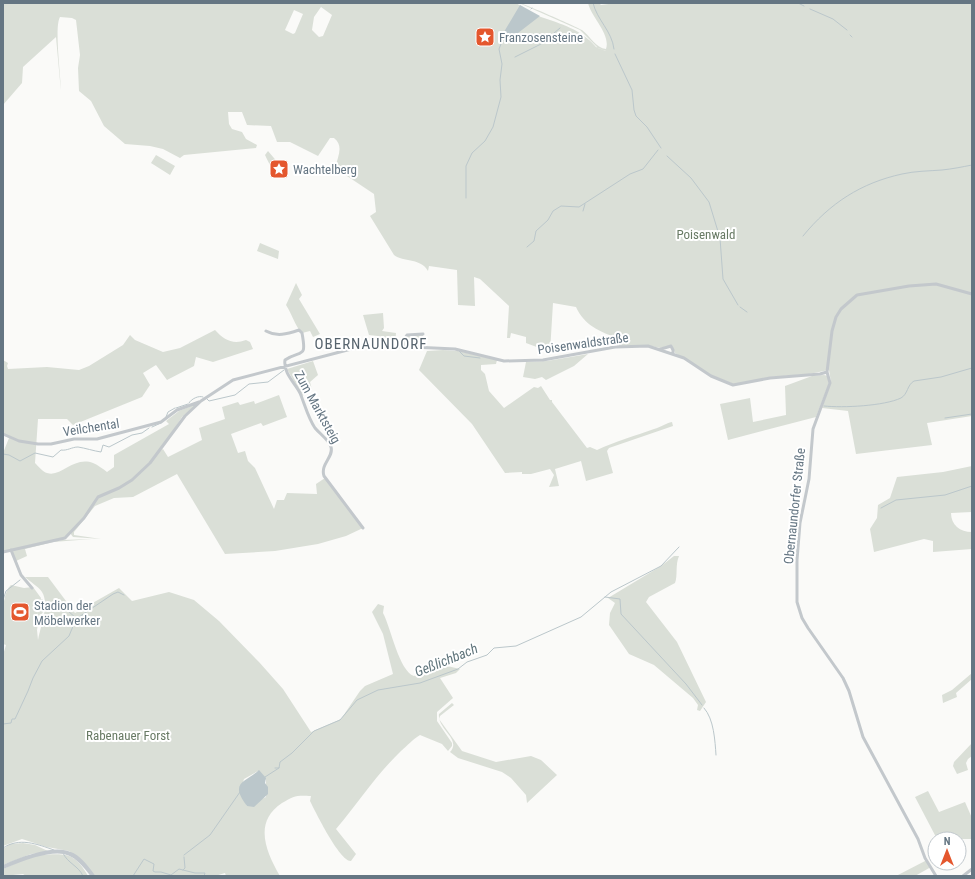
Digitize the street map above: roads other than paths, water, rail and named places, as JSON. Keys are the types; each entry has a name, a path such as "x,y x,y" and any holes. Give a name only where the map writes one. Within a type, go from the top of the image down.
{"main road":[{"path":"3,867 31,856 63,852 73,855 81,861 93,876"}],"street":[{"name":"Obernaundorfer Straße","path":"936,876 925,858 918,839 866,743 843,678 802,618 797,602 797,560 800,523 809,479 813,429 830,383 827,372 832,331 836,317 841,310 857,295 909,286 936,284 972,294"},
{"name":"Zum Marktsteig","path":"266,331 273,334 282,335 299,330 302,333 304,350 301,354 285,360 286,369 298,389 313,424 331,447 331,454 323,468 324,476 363,528"},
{"path":"399,347 407,335 422,334"},
{"name":"Poisenwaldstraße","path":"11,550 65,538 84,518 98,497 119,488 132,480 159,451 182,419 201,401 233,380 286,369 359,347 371,345 455,349 504,361 543,360 615,347 648,346 673,353 684,358 720,381 733,385 770,378 827,372"},
{"path":"660,349 671,346 673,353"},
{"name":"Veilchental","path":"3,434 19,441 38,444 51,444 74,439 97,439 161,422 177,410 201,401"},
{"path":"3,552 11,550 21,575 32,588"},
{"path":"963,876 972,870"}],"waterway":[{"path":"593,3 598,15 608,31 614,49"},
{"path":"798,3 804,6"},
{"path":"810,9 833,19 847,30"},
{"path":"515,57 541,44 560,28"},
{"path":"466,198 466,166 472,153 485,141 493,127 501,97 500,80 502,64 499,49 503,39"},
{"path":"615,54 632,90 636,116 647,127 661,148"},
{"path":"527,247 534,241 536,231 548,220 553,211 561,206 579,207 630,174 643,169 658,150"},
{"path":"667,156 691,178 709,202 720,238 723,279 738,305"},
{"path":"803,236 813,224 835,204 873,183 907,173 946,170 972,165"},
{"path":"583,211 585,204"},
{"path":"740,307 747,312"},
{"path":"360,345 377,342 399,344"},
{"path":"402,344 425,345"},
{"path":"337,352 340,347 355,347"},
{"path":"459,351 464,356 480,358"},
{"path":"824,406 863,406 894,401 901,398 914,381 941,377 972,368"},
{"path":"207,399 209,401 235,395 249,384 268,382 284,370"},
{"path":"189,403 195,398 203,397"},
{"path":"176,408 188,404"},
{"path":"166,417 168,412 175,408"},
{"path":"945,418 972,414"},
{"path":"152,427 161,423"},
{"path":"3,454 9,455 20,461 35,453 53,457 61,450 76,447 101,452 103,445 109,447 132,435 142,433 149,428"},
{"path":"881,508 896,500 945,495 972,486"},
{"name":"Geßlichbach","path":"275,768 279,768 280,762 292,753 314,731 340,720 357,700 378,690 420,683 458,669 467,662 487,655 494,648 516,646 581,617 611,592 661,566 679,547"},
{"path":"3,600 6,591 20,580"},
{"path":"3,724 11,723 12,719 15,719 42,661 69,636 76,619 113,594 118,592 124,595"},
{"path":"605,597 620,599 621,614 686,684 702,705"},
{"path":"60,604 76,618"},
{"path":"704,708 712,724 716,755"},
{"name":"Geßlichbach","path":"265,777 279,768"},
{"name":"Geßlichbach","path":"184,855 210,835 240,792"},
{"path":"3,848 22,842 35,844 54,850"},
{"path":"63,853 83,876"},
{"path":"183,870 185,868 184,857"},
{"path":"133,876 144,859 154,864 153,871 155,872 171,875 179,869 195,873 205,873 204,876"}],"place":[{"name":"Franzosensteine","path":"485,37"},
{"name":"Wachtelberg","path":"279,169"},
{"name":"Stadion der Möbelwerker","path":"20,612"}],"district":[{"name":"OBERNAUNDORF","path":"371,344"}],"park label":[{"name":"Poisenwald","path":"706,234"},
{"name":"Rabenauer Forst","path":"128,735"}]}
